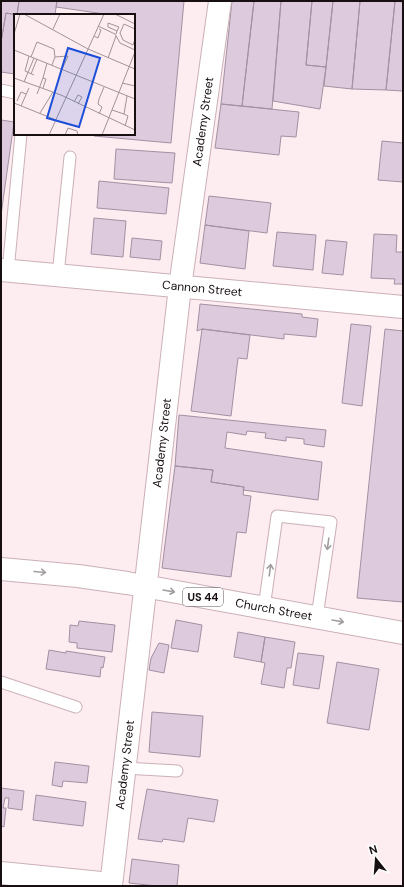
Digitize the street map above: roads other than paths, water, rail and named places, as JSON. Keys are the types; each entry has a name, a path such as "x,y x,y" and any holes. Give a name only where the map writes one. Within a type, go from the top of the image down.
{"main road":[{"name":"Academy Street","path":"111,885 144,586 180,287 220,1"},
{"name":"Cannon Street","path":"5,270 403,307"},
{"name":"Church Street","path":"1,569 78,576 144,586 403,633"},
{"path":"1,873 111,885"}],"lane":[{"path":"1,90 14,93"},
{"path":"5,270 21,135"},
{"path":"58,275 70,157"},
{"path":"264,608 277,516 331,522 317,617"},
{"path":"1,682 76,707"},
{"path":"124,768 177,771"}]}
